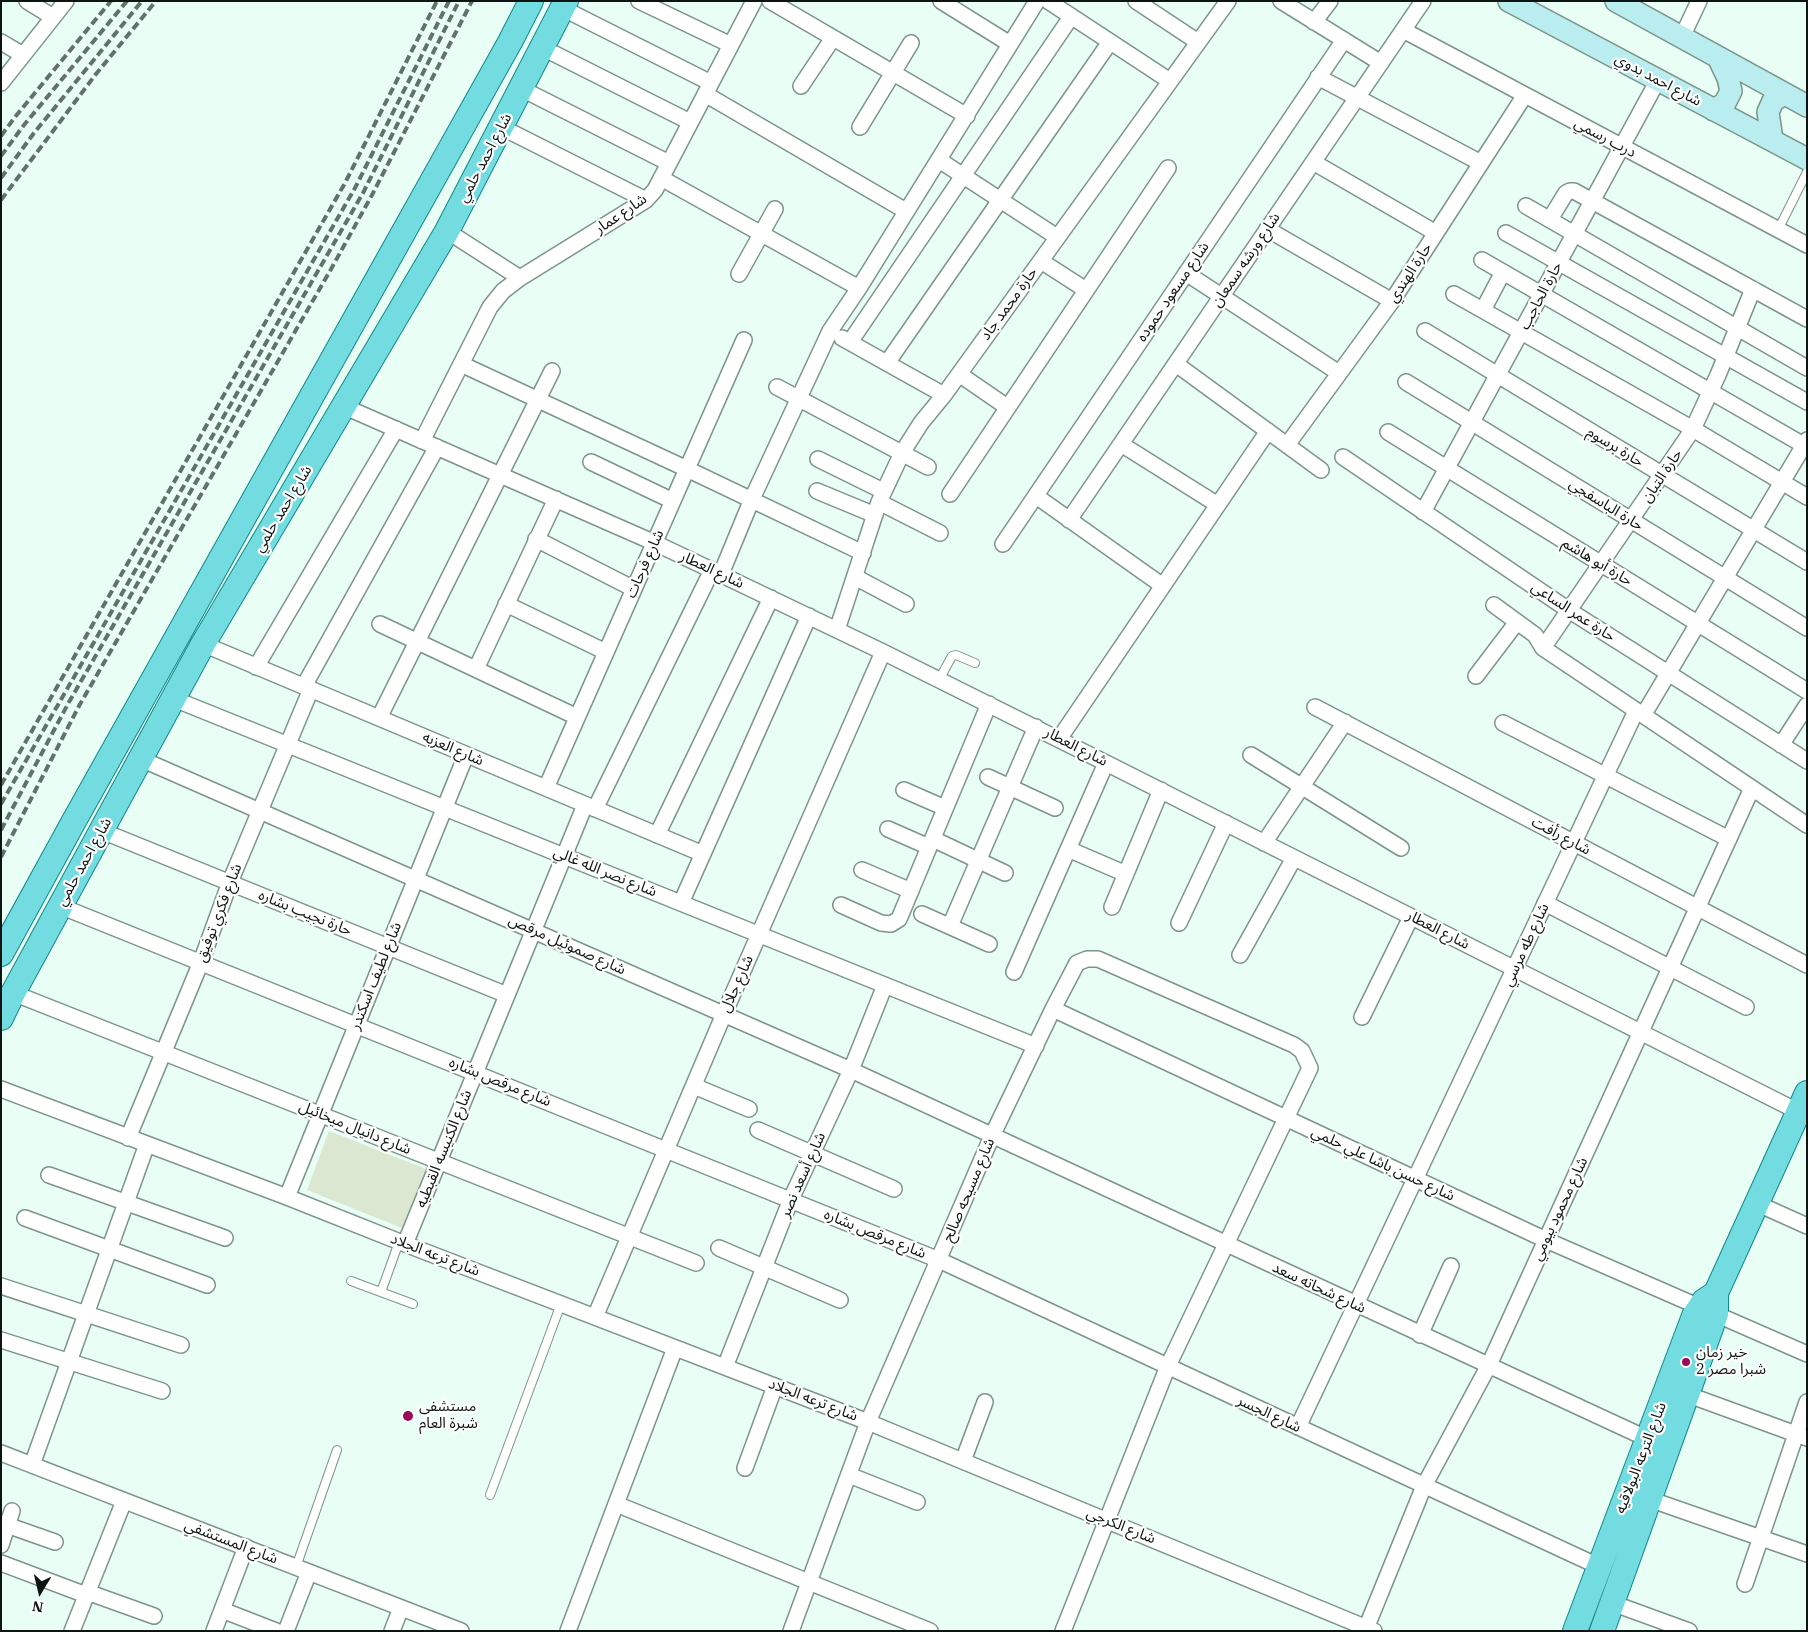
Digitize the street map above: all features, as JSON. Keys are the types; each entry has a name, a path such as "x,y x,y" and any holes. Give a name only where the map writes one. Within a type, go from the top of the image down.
{"main road":[{"name":"شارع احمد حلمي","path":"1,954 510,42 530,1"},
{"name":"شارع احمد بدوي","path":"1509,1 1807,159"},
{"path":"1616,1 1682,38 1800,99"},
{"name":"شارع احمد حلمي","path":"1,1018 203,644 446,231 522,89 564,5"},
{"path":"510,42 541,52"},
{"path":"1714,110 1725,103 1731,91 1728,78 1718,57"},
{"path":"1772,140 1768,112 1773,101 1800,99"},
{"name":"شارع الترعه البولاقيه","path":"1575,1631 1648,1439 1756,1204 1804,1107"},
{"name":"شارع الترعه البولاقيه","path":"1602,1631 1686,1394 1710,1304"}],"street":[{"path":"27,1 53,17"},
{"path":"1,83 66,1"},
{"path":"639,1 731,45"},
{"path":"770,1 967,116"},
{"path":"941,1 1010,44"},
{"name":"شارع الكنيسه القبطيه","path":"402,1243 439,1162 564,856 716,572 830,331 967,116 1037,1"},
{"path":"1048,1 1170,81"},
{"path":"1136,1 1198,42"},
{"name":"حارة محمد جاد","path":"837,630 879,503 902,453 921,423 944,395 1228,1"},
{"path":"1281,1 1381,63"},
{"path":"1314,22 1330,1"},
{"name":"شارع ورشه سمعان","path":"1069,520 1423,1"},
{"path":"1682,38 1699,1"},
{"name":"شارع عمار","path":"422,441 490,307 503,291 520,278 646,200 655,190 731,45 749,3"},
{"path":"564,5 708,88 906,211"},
{"path":"850,342 1071,17"},
{"name":"درب رسمي","path":"1403,30 1807,245"},
{"path":"801,86 833,38"},
{"name":"شارع مسعود حموده","path":"1003,544 1344,40"},
{"path":"1,42 23,55"},
{"path":"887,363 999,199 1110,42"},
{"path":"860,127 910,43"},
{"path":"541,52 690,122"},
{"path":"1318,77 1481,163"},
{"name":"حارة الحاجب","path":"1424,512 1658,80"},
{"path":"522,89 669,163"},
{"name":"حارة الهندي","path":"1287,445 1392,301 1525,95"},
{"path":"501,127 646,200"},
{"path":"939,160 1057,237"},
{"path":"1313,162 1436,233"},
{"path":"950,494 1168,168"},
{"path":"661,178 859,288"},
{"path":"1550,220 1568,191 1574,191 1807,319"},
{"path":"1526,206 1807,368"},
{"path":"739,274 775,209"},
{"path":"1267,229 1392,301"},
{"path":"446,231 520,278"},
{"path":"1506,233 1807,402"},
{"path":"1482,260 1710,392 1806,444"},
{"path":"1040,261 1086,290"},
{"path":"1483,310 1503,272"},
{"path":"1186,273 1339,373"},
{"name":"حارة التبان","path":"1543,648 1632,521 1692,429 1726,356 1753,290"},
{"path":"1454,294 1692,429 1807,497"},
{"path":"830,331 944,395"},
{"name":"حارة برسوم","path":"1424,331 1807,562"},
{"name":"شارع فرحات","path":"546,788 744,340"},
{"path":"460,364 752,499 863,553"},
{"path":"1176,364 1321,470"},
{"path":"379,718 552,371"},
{"path":"959,374 1007,407"},
{"name":"حارة الباسفجي","path":"1406,382 1807,628"},
{"path":"778,387 928,467"},
{"name":"شارع العطار","path":"343,406 655,543 809,616 1036,727 1641,1032 1804,1107"},
{"path":"256,667 396,429"},
{"path":"1059,739 1268,431"},
{"name":"حارة أبو هاشم","path":"1388,432 1807,691"},
{"path":"1121,444 1218,506"},
{"name":"شارع طه مرسي","path":"1298,1427 1605,776 1640,712 1668,672 1806,444"},
{"name":"شارع فكري توفيق","path":"128,1138 200,962 230,882 288,744 307,688 437,447"},
{"name":"حارة عمر الساعي","path":"1344,458 1570,611 1807,761"},
{"path":"818,459 879,503 940,533"},
{"path":"591,462 673,501"},
{"path":"817,491 879,503"},
{"path":"1036,496 1163,586"},
{"path":"476,669 556,499"},
{"path":"536,539 634,589"},
{"path":"855,577 906,604"},
{"path":"657,835 771,598"},
{"path":"506,604 606,652"},
{"path":"1494,605 1535,634 1543,648 1807,825"},
{"path":"681,903 809,616"},
{"path":"1476,676 1517,622"},
{"path":"380,624 577,717"},
{"name":"شارع العزبه","path":"203,644 703,854"},
{"name":"شارع جلال","path":"595,1317 724,1014 883,652"},
{"name":"شارع نصر الله غالي","path":"174,699 1036,1046"},
{"path":"841,905 881,923 891,924 899,919 989,704"},
{"path":"1781,745 1807,705"},
{"name":"شارع رأفت","path":"1315,707 1807,965"},
{"path":"1264,842 1345,722"},
{"path":"1503,723 1729,839"},
{"path":"950,926 1036,727"},
{"name":"شارع لطيف اسكندر","path":"287,1197 466,755"},
{"path":"1251,755 1401,848"},
{"name":"شارع صموئيل مرقص","path":"141,759 851,1070 992,1136"},
{"path":"1014,972 1106,762"},
{"path":"988,777 1055,808"},
{"name":"شارع محمود بيومي","path":"1368,1630 1424,1486 1489,1365 1752,788"},
{"path":"904,790 946,808"},
{"path":"1112,907 1161,790"},
{"path":"1179,923 1226,823"},
{"path":"888,829 978,861 1005,874"},
{"name":"حارة نجيب بشاره","path":"102,831 507,995"},
{"path":"1068,849 1126,874"},
{"path":"1240,955 1294,858"},
{"path":"862,870 911,892"},
{"path":"1545,903 1746,1007"},
{"name":"شارع مرقص بشاره","path":"60,906 939,1260"},
{"path":"922,914 989,944"},
{"path":"1362,1018 1411,917"},
{"name":"شارع مسيحه صالح","path":"791,1631 868,1422 992,1136 1053,1009 1078,963 1087,959 1098,959 1294,1045 1302,1051 1310,1068 1286,1118"},
{"name":"شارع أسعد نصر","path":"725,1367 791,1199 851,1070 885,985"},
{"name":"شارع دانيال ميخائيل","path":"13,993 696,1264"},
{"name":"شارع حسن باشا علي حلمي","path":"1053,1009 1546,1240 1710,1304 1807,1354"},
{"path":"694,1086 749,1109"},
{"name":"شارع ترعه الجلاد","path":"1,1089 287,1197 868,1422"},
{"path":"1063,1631 1168,1366 1286,1118"},
{"path":"758,1130 894,1189"},
{"name":"شارع شحاته سعد","path":"992,1136 1648,1439"},
{"path":"32,1465 146,1144"},
{"path":"49,1175 225,1238"},
{"path":"1756,1204 1807,1226"},
{"path":"25,1218 206,1285"},
{"path":"719,1248 764,1269 840,1300"},
{"name":"شارع الجسر","path":"939,1260 1600,1567"},
{"path":"1420,1334 1451,1266"},
{"path":"1,1286 180,1345"},
{"path":"1,1340 162,1391"},
{"path":"568,1631 675,1348"},
{"path":"745,1468 775,1386"},
{"path":"1686,1394 1801,1436"},
{"path":"963,1461 985,1402"},
{"path":"1745,1584 1801,1436 1807,1402"},
{"name":"شارع الكرجي","path":"868,1422 1368,1630"},
{"name":"شارع المستشفي","path":"1,1453 461,1631"},
{"path":"848,1475 918,1502"},
{"path":"1648,1499 1807,1554"},
{"path":"72,1631 124,1501"},
{"path":"616,1504 930,1631"},
{"path":"1,1545 7,1520 55,1542"},
{"path":"214,1631 246,1547"},
{"path":"1,1563 154,1616"},
{"path":"286,1631 303,1569"},
{"path":"1612,1603 1689,1631"},
{"path":"392,1631 401,1608"},
{"path":"222,1610 276,1631"}],"lane":[{"path":"1778,230 1807,172"},
{"path":"939,680 952,656 956,655 975,663"},
{"path":"381,1292 402,1243"},
{"path":"351,1281 413,1304"},
{"path":"490,1495 561,1304"},
{"path":"303,1569 337,1450"}],"building":[{"path":"329,1131 426,1169 402,1228 307,1190"}],"railway":[{"path":"1,136 111,1"},
{"path":"1,156 24,125 127,1"},
{"path":"1,178 34,133 142,1"},
{"path":"1,200 96,74 156,1"},
{"path":"1,785 345,183 437,1"},
{"path":"1,804 355,188 449,1"},
{"path":"1,830 69,702 363,193 459,1"},
{"path":"1,857 79,706 372,195 472,1"}],"place":[{"name":"خير زمان شبرا مصر 2","path":"1686,1362"},
{"name":"مستشفى شبرة العام","path":"408,1416"}]}
